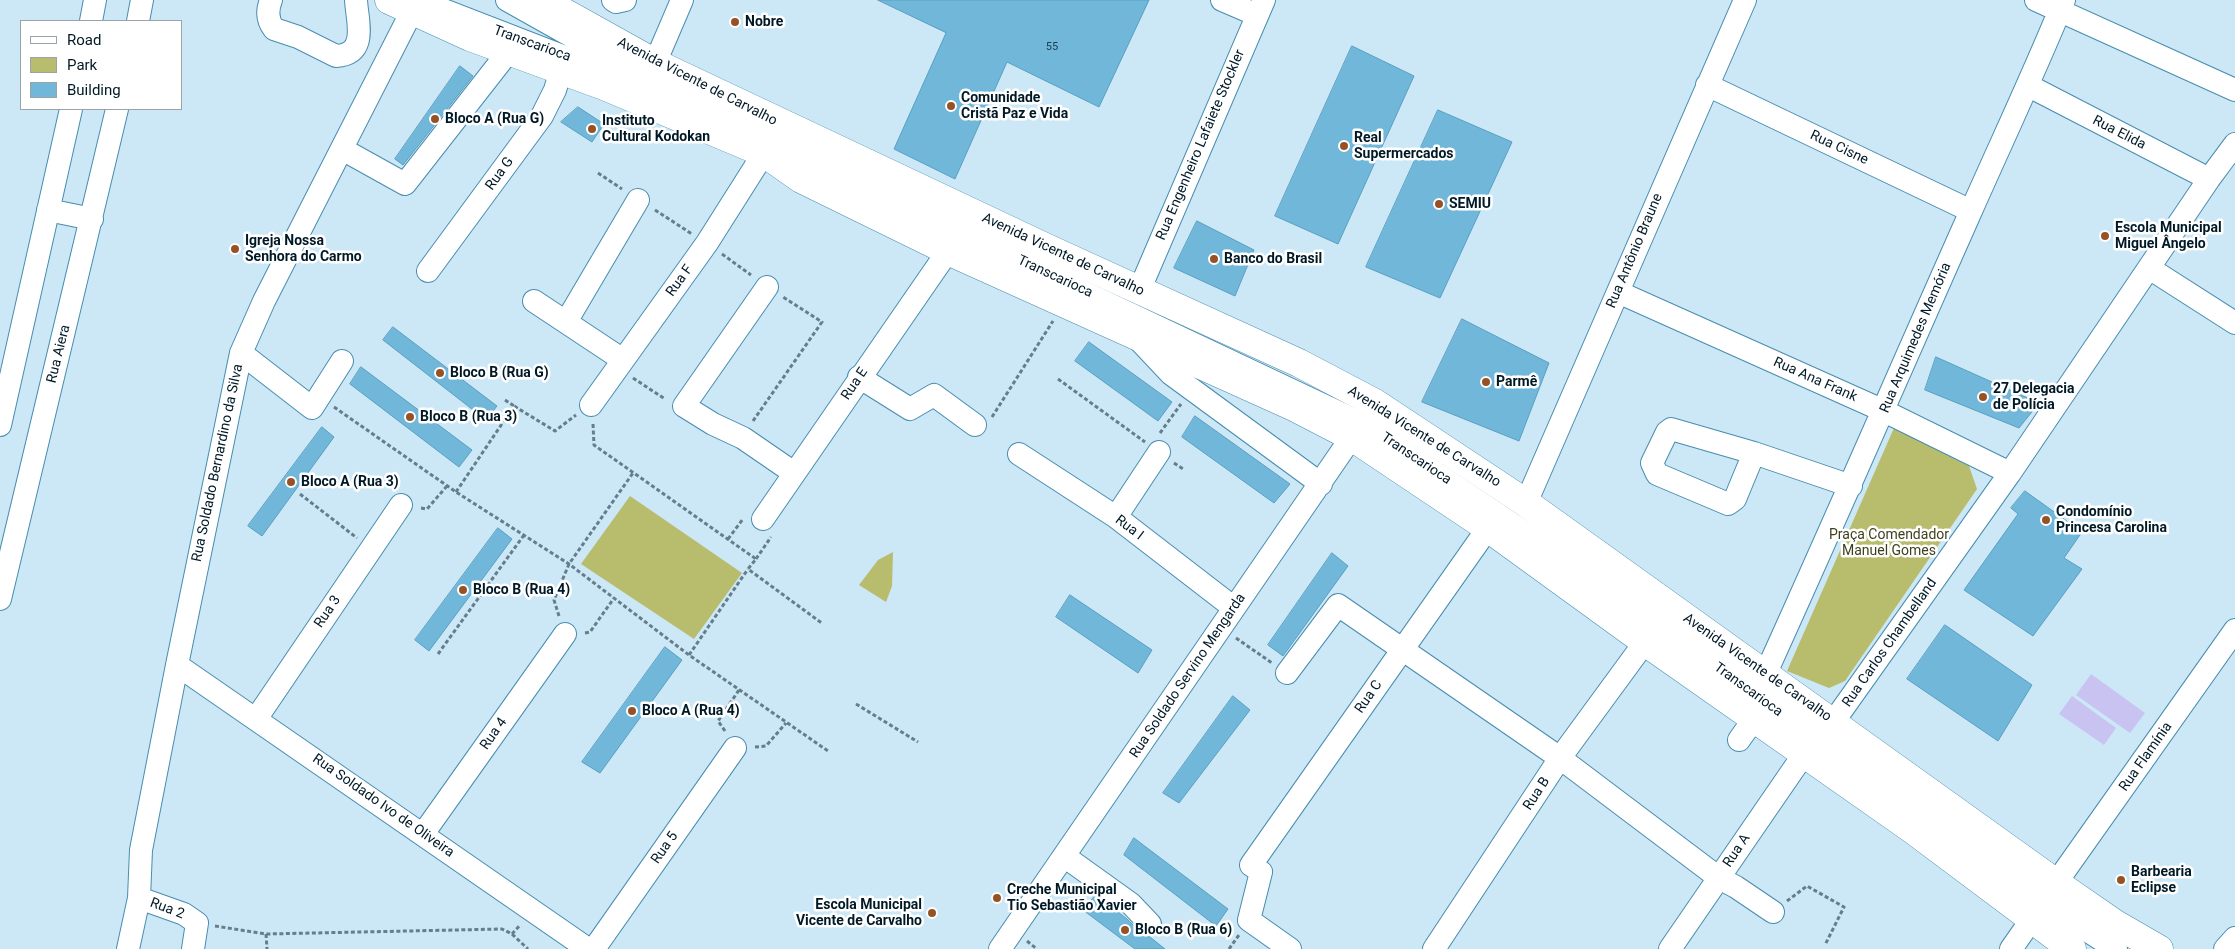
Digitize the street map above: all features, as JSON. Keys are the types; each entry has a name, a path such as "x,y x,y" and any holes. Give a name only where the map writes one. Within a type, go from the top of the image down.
{"main road":[{"name":"Avenida Vicente de Carvalho","path":"544,0 652,73 1299,363 1363,421 1488,528 1644,642 1746,729 1804,754 1913,830 2072,949"},
{"name":"Avenida Vicente de Carvalho","path":"406,4 470,37 502,60 561,70 764,153 801,179 948,251 1296,408 1363,421 1526,503 1765,675 1834,721 2056,883 2114,923 2159,949"}],"street":[{"path":"90,20 95,0"},
{"path":"138,20 142,0"},
{"path":"271,0 268,10 269,20 274,29 298,37 336,56 351,51 358,41 359,21 356,0"},
{"name":"Transcarioca","path":"507,0 618,61 652,73 716,118 1363,421 1572,564 2052,908 2116,949"},
{"path":"613,0 616,2 625,0"},
{"path":"652,73 682,0"},
{"path":"1222,0 1260,7"},
{"name":"Rua Antônio Braune","path":"1526,503 1745,0"},
{"path":"2036,0 2062,6 2235,90"},
{"name":"Transcarioca","path":"406,4 570,59 652,73"},
{"name":"Rua Soldado Bernardino da Silva","path":"128,949 139,898 142,850 176,665 241,353 264,301 349,153 406,4"},
{"name":"Rua Arquimedes Memória","path":"1765,675 1851,486 1971,211 2029,86 2062,6"},
{"name":"Rua Engenheiro Lafaiete Stockler","path":"1140,291 1260,7"},
{"path":"349,153 405,184 502,60"},
{"name":"Rua G","path":"428,271 542,116 555,90 561,70"},
{"name":"Rua Cisne","path":"1707,85 1971,211"},
{"name":"Rua Elida","path":"2029,86 2209,179"},
{"path":"0,425 71,110"},
{"name":"Rua Aiera","path":"0,599 10,514 92,218 117,110"},
{"name":"Rua Carlos Chambelland","path":"1834,721 2010,473 2209,179 2235,144"},
{"name":"Rua F","path":"591,405 707,243 764,153"},
{"path":"566,322 638,200"},
{"path":"48,210 92,218"},
{"name":"Rua E","path":"763,519 859,377 948,251"},
{"path":"2149,268 2235,322"},
{"path":"767,287 684,406 741,438 794,473"},
{"name":"Rua Ana Frank","path":"1618,292 1884,411 2010,473"},
{"path":"534,301 566,322 620,364"},
{"name":"Avenida Vicente de Carvalho","path":"1137,337 1171,374 1191,390 1321,484"},
{"path":"241,353 312,408 342,361"},
{"path":"859,377 910,409 934,395 982,424"},
{"name":"Rua Soldado Servino Mengarda","path":"1000,949 1363,421"},
{"path":"1116,517 1155,449"},
{"path":"1754,452 1851,486"},
{"name":"Rua I","path":"1019,454 1116,517 1234,608"},
{"name":"Rua 3","path":"256,719 401,505"},
{"name":"Rua C","path":"1290,949 1249,920 1261,872 1251,865 1488,528"},
{"path":"1287,673 1338,605 1560,758 1719,878 1773,912"},
{"name":"Rua Flamínia","path":"2056,883 2235,630"},
{"name":"Rua 4","path":"423,834 565,634"},
{"name":"Rua B","path":"1434,949 1560,758 1644,642"},
{"name":"Rua Soldado Ivo de Oliveira","path":"176,665 588,949"},
{"name":"Rua 5","path":"594,949 736,748"},
{"name":"Rua A","path":"1670,949 1804,754"},
{"path":"1064,856 1131,904 1150,924"},
{"name":"Rua 2","path":"139,898 184,914 198,923 193,949"},
{"path":"2011,949 2032,919"},
{"path":"2225,949 2235,938"}],"path":[{"path":"982,424 1055,319"},
{"path":"741,438 822,322"},
{"path":"620,364 676,406 684,406"},
{"path":"1058,379 1183,468"},
{"path":"1155,449 1191,390"},
{"path":"319,396 447,486 569,564 689,655 828,750"},
{"path":"505,400 555,430 591,405"},
{"path":"591,405 594,445 756,559 689,655"},
{"path":"456,492 514,406"},
{"path":"614,598 590,632 565,634 554,600 569,564 634,473"},
{"path":"401,505 427,509 447,486"},
{"path":"300,494 371,549"},
{"path":"438,654 524,536"},
{"path":"748,569 823,624"},
{"path":"1221,627 1287,673"},
{"path":"856,704 918,742"},
{"path":"1773,912 1807,886 1844,907 1825,945"},
{"path":"198,923 266,934 502,929 512,934 528,949"},
{"path":"266,934 267,949"}],"green space":[{"name":"Praça Comendador Manuel Gomes","path":"1894,428 1969,466 1977,489 1845,681 1829,688 1787,671"},
{"path":"630,496 742,573 694,639 581,564"},
{"path":"893,552 892,586 886,602 859,585 878,560"}],"shaded area":[{"path":"2091,674 2145,713 2130,733 2076,695"},
{"path":"2072,696 2116,728 2104,745 2059,714"}],"building":[{"path":"878,0 1149,0 1099,107 1007,62 955,179 894,149 946,33"},
{"name":"Real Supermercados","path":"1352,46 1414,76 1338,244 1275,216"},
{"name":"Bloco A (Rua G)","path":"460,66 473,76 403,165 395,159"},
{"path":"578,107 604,124 592,142 561,122"},
{"name":"SEMIU","path":"1438,110 1512,142 1440,298 1366,267"},
{"name":"Banco do Brasil","path":"1197,221 1254,250 1235,296 1174,268"},
{"name":"Parmê","path":"1462,319 1549,363 1519,441 1422,402"},
{"name":"Bloco B (Rua G)","path":"393,327 497,406 486,420 383,340"},
{"path":"1089,342 1172,402 1158,421 1075,361"},
{"name":"27 Delegacia de Polícia","path":"1936,357 2039,403 2019,428 1925,390"},
{"name":"Bloco B (Rua 3)","path":"361,367 472,450 459,467 350,384"},
{"path":"1195,416 1290,484 1274,503 1182,437"},
{"name":"Bloco A (Rua 3)","path":"322,427 334,437 262,536 248,526"},
{"path":"2025,491 2082,532 2064,558 2082,569 2033,636 1964,590 2018,514 2011,508"},
{"name":"Bloco B (Rua 4)","path":"498,528 512,539 429,651 415,640"},
{"path":"1332,553 1348,566 1283,656 1268,645"},
{"path":"1070,595 1152,650 1138,673 1056,617"},
{"path":"1945,625 2032,685 1998,741 1907,679"},
{"name":"Bloco A (Rua 4)","path":"665,647 682,660 600,773 582,762"},
{"path":"1233,696 1250,710 1179,803 1163,793"},
{"path":"1134,838 1228,909 1216,926 1124,855"},
{"name":"Bloco B (Rua 6)","path":"1096,895 1127,919 1141,933 1150,937 1165,949 1135,949 1083,910"}],"place":[{"name":"Nobre","path":"735,22"},
{"name":"Comunidade Cristã Paz e Vida","path":"951,106"},
{"name":"Bloco A (Rua G)","path":"435,119"},
{"name":"Instituto Cultural Kodokan","path":"592,129"},
{"name":"Real Supermercados","path":"1344,146"},
{"name":"SEMIU","path":"1439,204"},
{"name":"Escola Municipal Miguel Ângelo","path":"2105,236"},
{"name":"Igreja Nossa Senhora do Carmo","path":"235,249"},
{"name":"Banco do Brasil","path":"1214,259"},
{"name":"Bloco B (Rua G)","path":"440,373"},
{"name":"Parmê","path":"1486,382"},
{"name":"27 Delegacia de Polícia","path":"1983,397"},
{"name":"Bloco B (Rua 3)","path":"410,417"},
{"name":"Bloco A (Rua 3)","path":"291,482"},
{"name":"Condomínio Princesa Carolina","path":"2046,520"},
{"name":"Bloco B (Rua 4)","path":"463,590"},
{"name":"Bloco A (Rua 4)","path":"632,711"},
{"name":"Barbearia Eclipse","path":"2121,880"},
{"name":"Creche Municipal Tio Sebastião Xavier","path":"997,898"},
{"name":"Escola Municipal Vicente de Carvalho","path":"932,913"},
{"name":"Bloco B (Rua 6)","path":"1125,930"}]}
